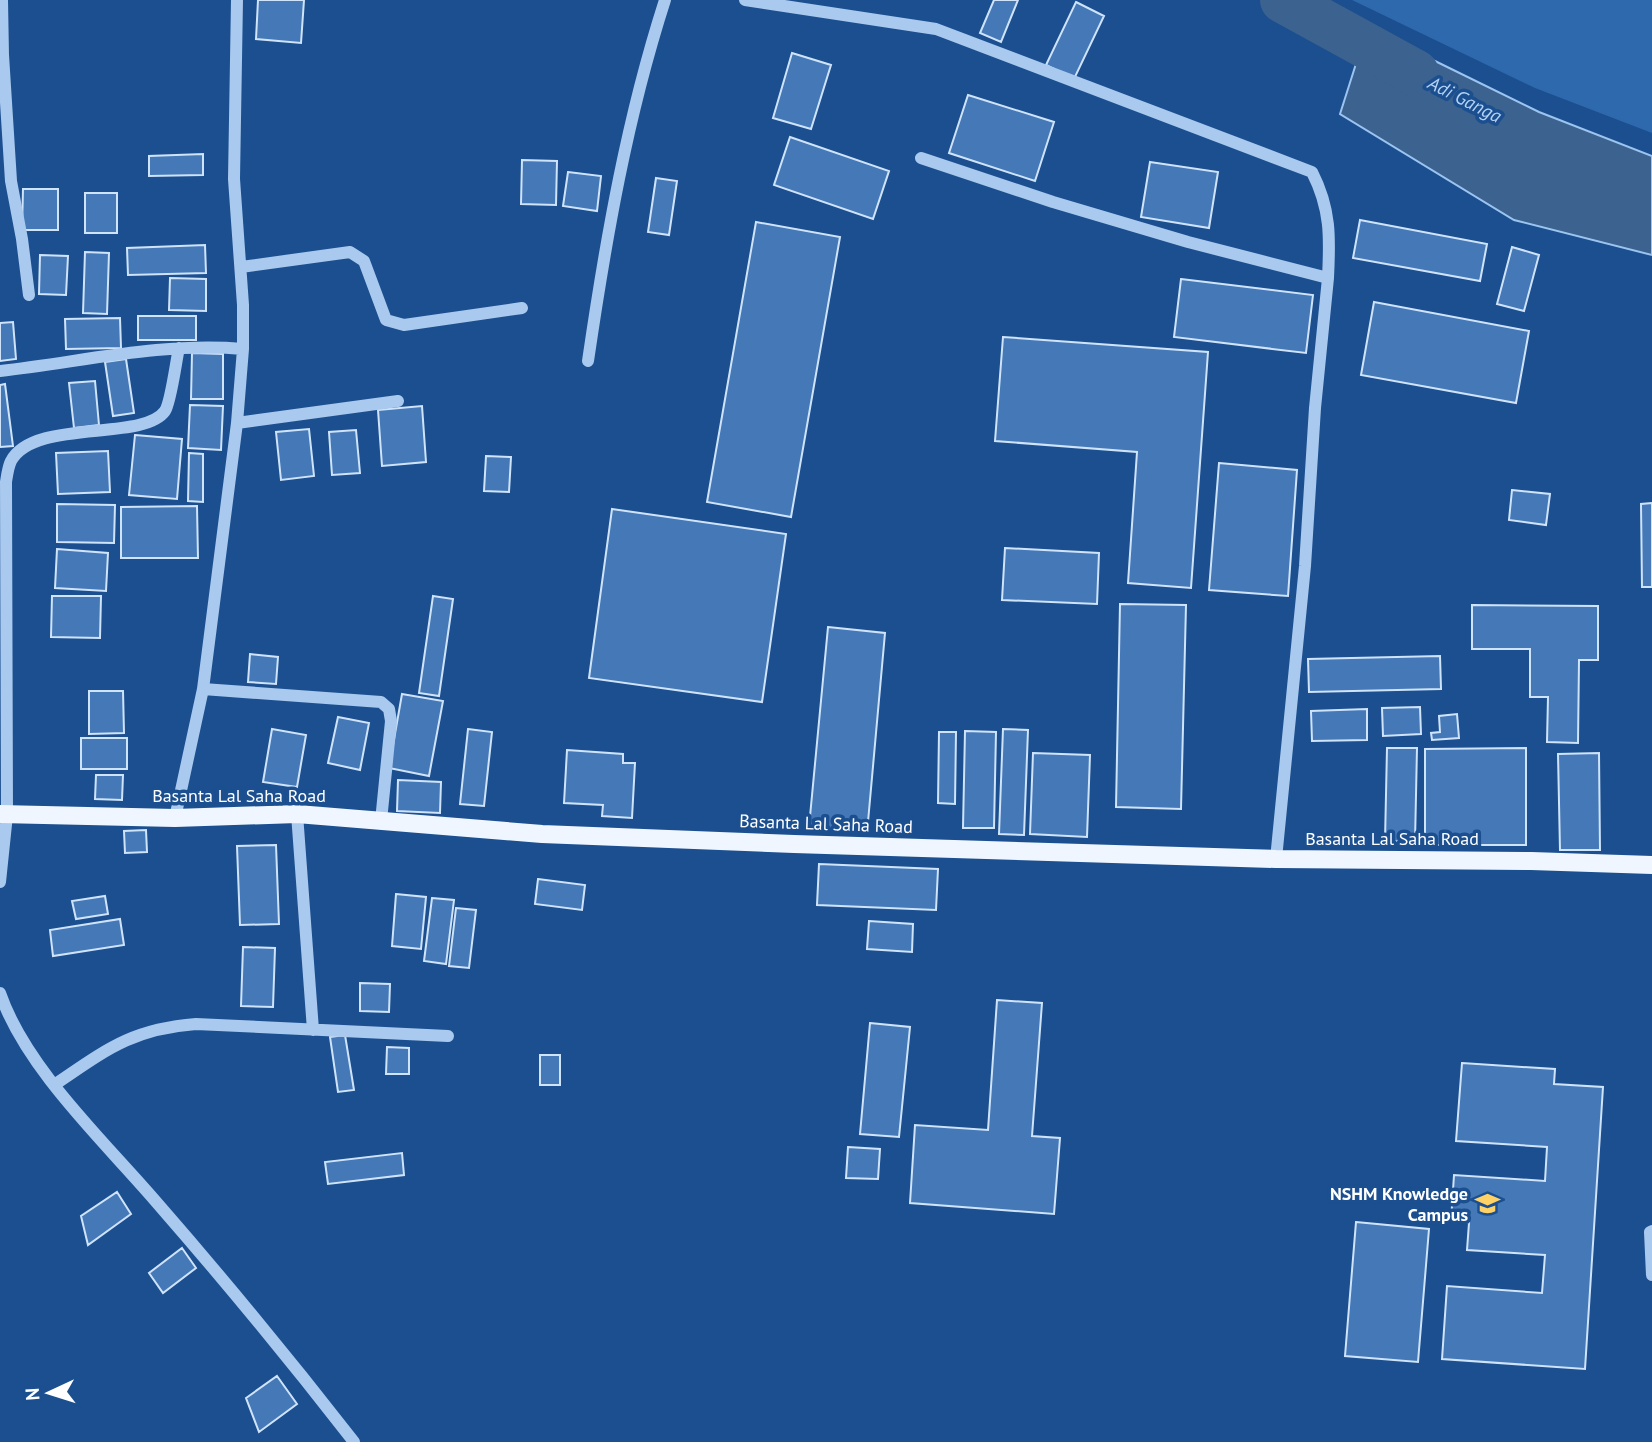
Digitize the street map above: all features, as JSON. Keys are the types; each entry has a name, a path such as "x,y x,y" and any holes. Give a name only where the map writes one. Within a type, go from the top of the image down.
{"main road":[{"name":"Basanta Lal Saha Road","path":"4,814 175,818 297,814 542,834 1276,859 1652,865"}],"street":[{"path":"2,0 10,181 22,239 29,295"},
{"path":"175,818 203,689 237,423 243,349 241,267 234,179 237,0"},
{"path":"588,361 607,240 635,101 665,0"},
{"path":"745,0 936,29 1312,172 1322,192 1330,229 1328,278 1315,408 1305,566 1276,859"},
{"path":"921,158 1053,202 1188,242 1328,278"},
{"path":"241,267 350,252 364,261 386,320 404,325 523,308"},
{"path":"0,371 179,348 206,346 243,349"},
{"path":"0,882 4,814 6,482 11,461 25,446 47,438 135,425 155,419 166,410 179,348"},
{"path":"237,423 398,401"},
{"path":"203,689 381,702 389,709 391,721 381,821"},
{"path":"297,814 313,1030"},
{"path":"0,993 4,1019 54,1085 280,1348 354,1442"},
{"path":"54,1085 115,1044 168,1026 196,1024 448,1037"},
{"path":"1652,1231 1652,1275"}],"shaded area":[{"path":"1352,0 1652,0 1652,133 1535,88"}],"water":[{"path":"1369,23 1435,61 1539,112 1652,156 1652,255 1514,220 1340,114"}],"building":[{"path":"258,0 304,0 301,43 256,39"},
{"path":"994,0 1018,0 1001,42 980,33"},
{"path":"1076,2 1104,16 1074,79 1046,65"},
{"path":"792,53 831,65 811,129 773,118"},
{"path":"968,95 1054,122 1035,181 949,153"},
{"path":"790,137 889,171 873,219 774,185"},
{"path":"203,154 203,175 149,176 149,156"},
{"path":"522,160 557,161 556,205 521,204"},
{"path":"1150,162 1218,172 1209,228 1141,217"},
{"path":"568,172 601,176 597,211 563,206"},
{"path":"656,178 677,181 669,235 648,232"},
{"path":"23,189 58,189 58,230 22,230"},
{"path":"85,193 117,193 117,233 85,233"},
{"path":"1360,220 1487,244 1480,281 1353,258"},
{"path":"756,222 840,237 791,517 707,502"},
{"path":"205,245 206,273 128,275 127,248"},
{"path":"1512,247 1539,255 1524,311 1497,304"},
{"path":"85,252 109,253 107,314 83,313"},
{"path":"40,255 68,256 66,295 39,294"},
{"path":"170,278 206,279 206,311 169,310"},
{"path":"1181,279 1313,295 1306,353 1174,337"},
{"path":"1374,302 1529,331 1516,403 1361,375"},
{"path":"138,316 196,316 196,340 138,340"},
{"path":"120,318 121,348 66,349 65,319"},
{"path":"13,322 16,359 0,361 0,323"},
{"path":"1003,337 1208,352 1191,588 1128,583 1137,452 995,441"},
{"path":"192,353 223,354 223,399 191,399"},
{"path":"126,359 134,413 113,416 105,362"},
{"path":"95,381 99,425 74,428 69,383"},
{"path":"5,384 13,446 0,447 0,385"},
{"path":"190,405 223,406 221,450 188,448"},
{"path":"422,406 426,462 382,466 378,410"},
{"path":"309,429 314,476 281,480 276,432"},
{"path":"356,430 360,473 332,475 329,432"},
{"path":"135,435 182,439 177,499 129,495"},
{"path":"108,451 110,492 58,494 56,453"},
{"path":"189,453 203,454 203,502 188,501"},
{"path":"486,456 511,457 509,492 484,491"},
{"path":"1219,463 1297,470 1288,596 1209,590"},
{"path":"1512,490 1550,494 1546,525 1509,520"},
{"path":"1652,503 1652,587 1642,587 1641,504"},
{"path":"57,504 115,505 114,543 57,542"},
{"path":"197,506 198,558 121,558 121,507"},
{"path":"612,509 786,534 762,702 589,678"},
{"path":"1005,548 1099,553 1097,604 1002,600"},
{"path":"57,549 108,553 106,591 55,588"},
{"path":"52,596 101,596 100,638 51,637"},
{"path":"433,596 453,599 439,696 419,693"},
{"path":"1120,604 1186,605 1181,809 1116,807"},
{"path":"1472,605 1598,606 1598,660 1579,660 1578,743 1547,742 1548,697 1530,697 1530,649 1472,649"},
{"path":"828,627 885,633 867,833 809,827"},
{"path":"250,654 278,657 276,684 248,682"},
{"path":"1440,656 1441,689 1309,692 1308,659"},
{"path":"89,691 123,691 124,733 89,734"},
{"path":"402,694 443,701 429,776 389,768"},
{"path":"1420,707 1421,734 1383,736 1382,708"},
{"path":"1367,709 1367,740 1312,741 1311,711"},
{"path":"1457,714 1459,738 1432,740 1431,733 1440,732 1439,716"},
{"path":"338,717 369,723 360,770 328,763"},
{"path":"272,729 306,735 297,787 263,782"},
{"path":"468,729 492,732 484,806 460,804"},
{"path":"1003,729 1028,730 1024,835 999,834"},
{"path":"965,731 996,732 994,828 963,828"},
{"path":"939,732 956,732 955,804 938,803"},
{"path":"81,738 127,738 127,769 81,769"},
{"path":"1387,748 1417,748 1415,842 1385,841"},
{"path":"1526,748 1526,845 1425,845 1425,749"},
{"path":"567,750 623,754 623,763 635,763 632,818 602,816 603,805 564,803"},
{"path":"1033,753 1090,755 1087,837 1030,834"},
{"path":"1599,753 1600,850 1560,850 1558,754"},
{"path":"96,775 123,775 122,800 95,799"},
{"path":"398,780 441,782 440,813 397,811"},
{"path":"146,830 147,852 125,853 124,831"},
{"path":"276,845 279,924 240,925 237,846"},
{"path":"819,864 938,869 936,910 817,905"},
{"path":"538,879 585,885 582,910 535,904"},
{"path":"396,894 426,897 421,949 392,946"},
{"path":"105,896 108,914 76,919 72,901"},
{"path":"432,898 454,900 446,964 424,961"},
{"path":"456,908 476,910 469,968 449,966"},
{"path":"120,919 124,945 53,956 50,930"},
{"path":"869,921 913,924 912,952 867,949"},
{"path":"243,947 275,948 273,1007 241,1006"},
{"path":"360,983 390,984 389,1012 360,1011"},
{"path":"997,1000 1042,1003 1032,1136 1060,1138 1054,1214 910,1203 915,1125 988,1130"},
{"path":"870,1023 910,1027 899,1137 860,1134"},
{"path":"345,1035 354,1090 338,1092 330,1037"},
{"path":"387,1047 409,1048 409,1074 386,1074"},
{"path":"540,1055 560,1055 560,1085 540,1085"},
{"path":"1462,1063 1555,1069 1554,1084 1603,1087 1585,1369 1442,1359 1447,1286 1542,1293 1545,1255 1467,1250 1469,1223 1451,1221 1454,1175 1545,1181 1547,1147 1456,1141"},
{"path":"848,1147 880,1149 878,1179 846,1178"},
{"path":"402,1153 404,1175 328,1184 325,1162"},
{"path":"117,1192 131,1214 88,1245 81,1216"},
{"path":"1356,1222 1429,1229 1418,1362 1345,1356"},
{"path":"182,1248 196,1268 163,1293 149,1273"},
{"path":"277,1376 297,1404 259,1432 246,1398"}],"waterway":[{"name":"Adi Ganga","path":"1283,0 1416,73"}],"place":[{"name":"NSHM Knowledge Campus","path":"1488,1204"}]}
